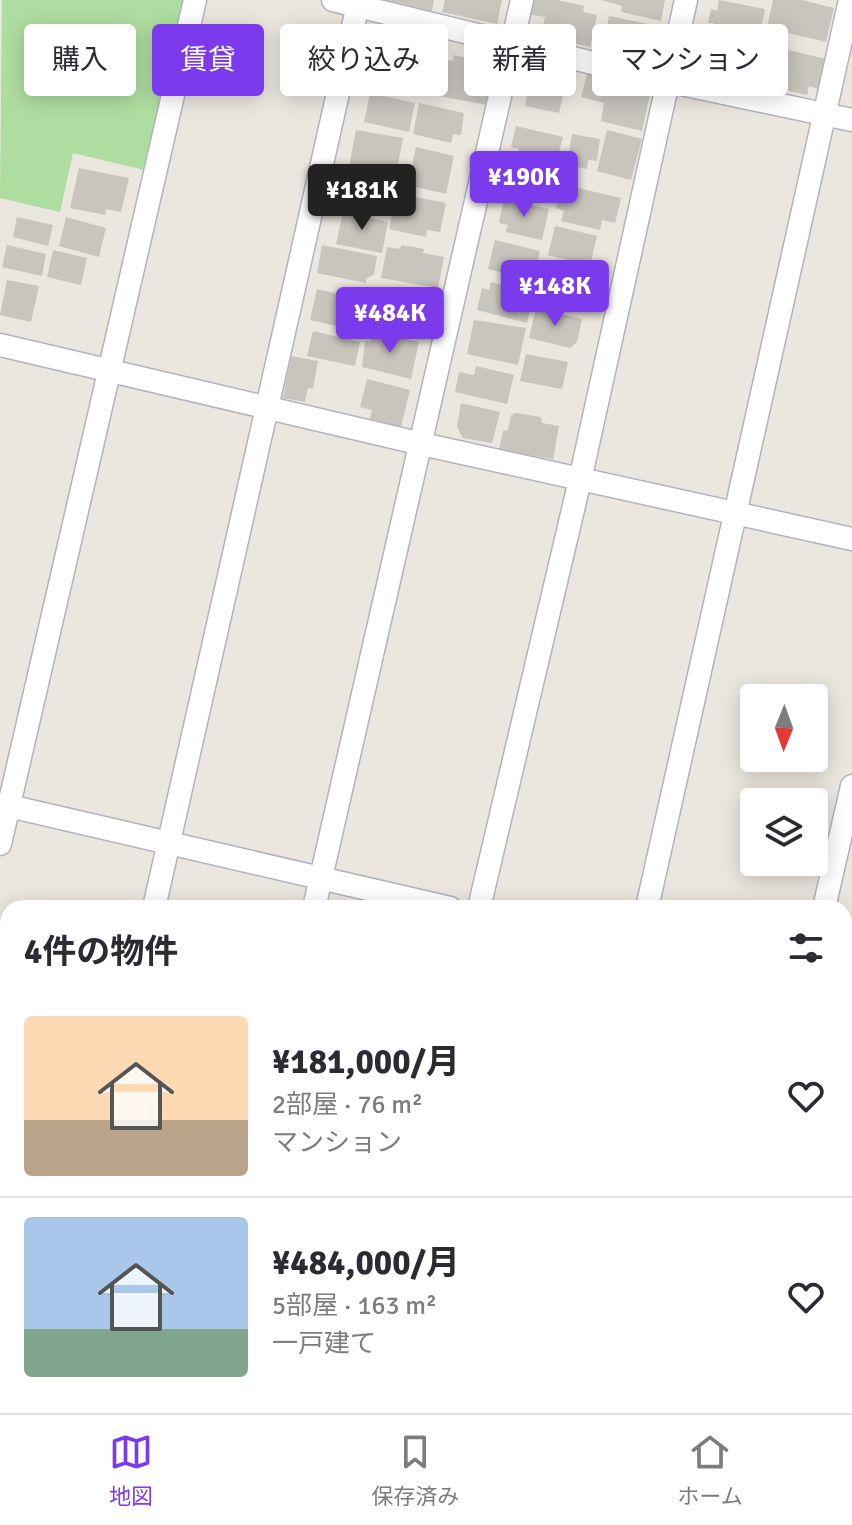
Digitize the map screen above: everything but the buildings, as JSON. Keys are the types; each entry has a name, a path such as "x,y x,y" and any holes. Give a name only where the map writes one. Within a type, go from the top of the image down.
{"street":[{"path":"0,844 4,805 195,0"},
{"path":"333,0 359,3 464,32"},
{"path":"517,24 522,0"},
{"path":"680,24 686,0"},
{"path":"649,900 732,514 850,0"},
{"path":"156,900 359,3"},
{"path":"316,900 500,96"},
{"path":"481,900 580,480 664,96"},
{"path":"740,96 852,120"},
{"path":"0,345 580,480 852,539"},
{"path":"826,900 852,786"},
{"path":"4,805 415,900"}],"green space":[{"path":"2,0 186,0 180,24 152,24 152,96 162,96 144,170 73,153 60,212 0,198"}]}
